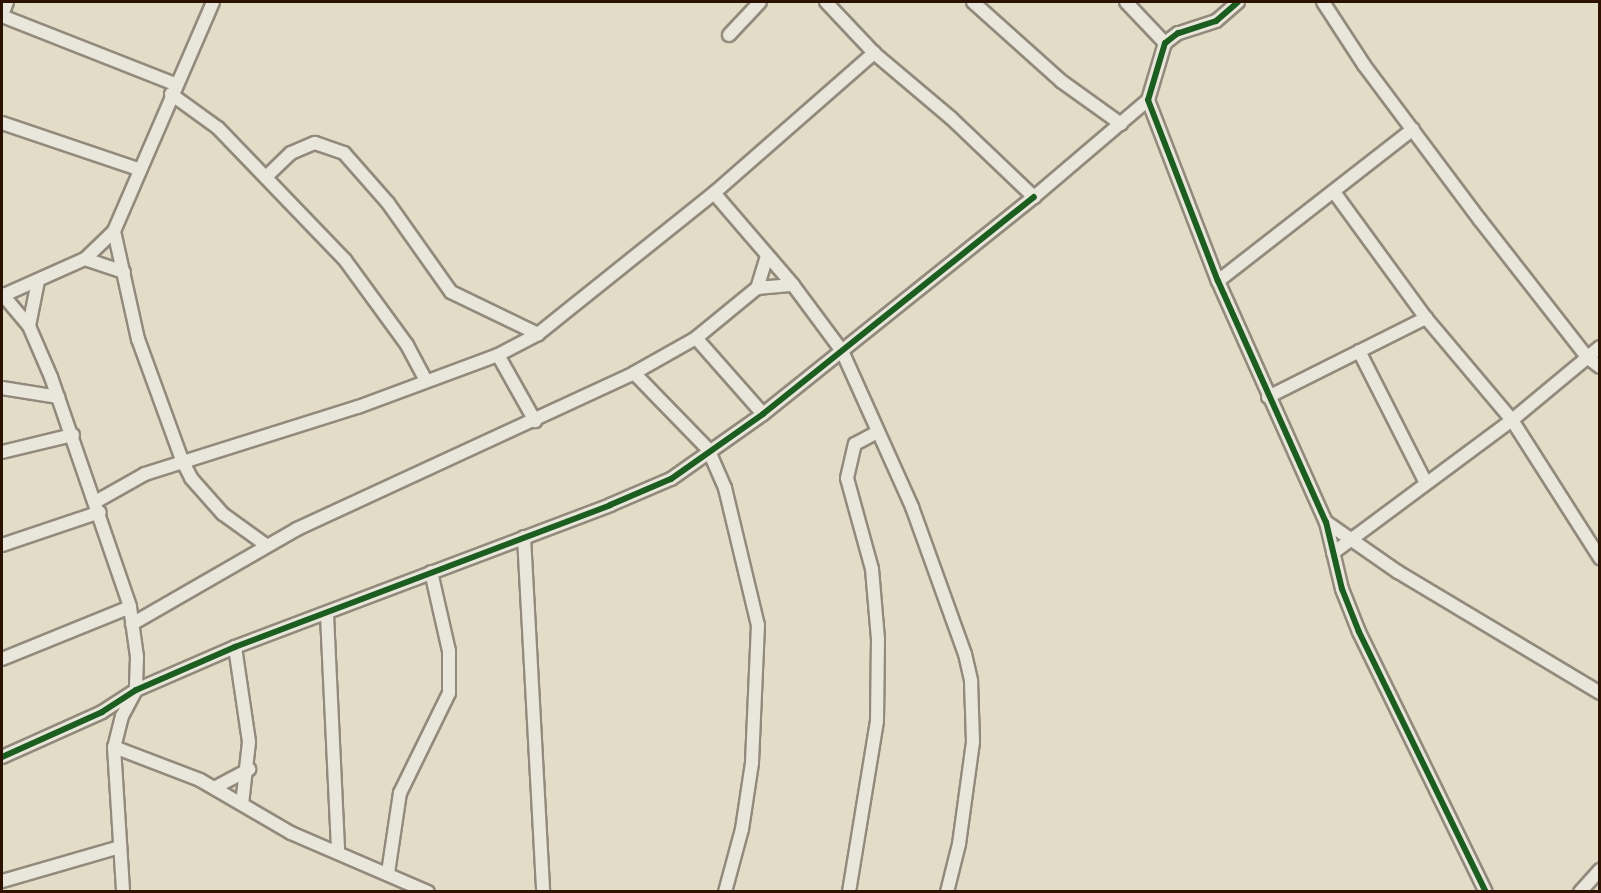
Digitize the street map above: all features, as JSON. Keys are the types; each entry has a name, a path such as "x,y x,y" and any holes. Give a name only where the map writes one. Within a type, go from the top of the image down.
{"street":[{"path":"7,2 2,15 173,89 218,128 267,176 345,260 407,345 425,379"},
{"path":"123,891 114,747 119,724 136,690 130,607 74,435 29,326 3,295 85,259 114,231 138,168 213,2"},
{"path":"729,34 760,2"},
{"path":"826,2 874,53 951,118 1034,197"},
{"path":"973,2 1061,81 1121,124"},
{"path":"1126,2 1165,43"},
{"path":"2,757 102,712 136,690 235,647 327,615 671,479 708,449 763,414 1034,197 1121,124 1148,100 1165,43 1178,33 1216,21 1238,2"},
{"path":"1323,2 1364,65 1587,357 1599,367"},
{"path":"2,545 98,507 120,486 182,460 358,407 425,379 498,355 538,333 714,193 874,53"},
{"path":"1148,100 1218,281 1268,397 1326,522 1333,553 1359,632 1486,891"},
{"path":"2,123 138,168"},
{"path":"1218,281 1413,129"},
{"path":"267,176 291,153 315,143 345,153 388,203 451,292 538,333"},
{"path":"1334,192 1425,318 1512,420 1599,558"},
{"path":"714,193 793,285 842,351 939,578 971,681 974,742 959,844 947,891"},
{"path":"114,231 138,339 182,460 191,478 223,514 266,545"},
{"path":"132,624 266,545 534,422 634,373 696,338 757,288 767,256"},
{"path":"85,259 124,272"},
{"path":"29,326 38,281"},
{"path":"757,288 793,285"},
{"path":"1268,397 1425,318"},
{"path":"696,338 763,414"},
{"path":"1333,553 1512,420 1599,347"},
{"path":"1359,351 1426,483"},
{"path":"498,355 534,422"},
{"path":"634,373 708,449 725,488 758,625 752,763 742,828 725,891"},
{"path":"2,388 58,397"},
{"path":"849,891 877,721 878,639 872,569 847,478 855,444 878,432"},
{"path":"2,452 74,435"},
{"path":"1326,522 1349,540 1599,693"},
{"path":"524,537 543,891"},
{"path":"388,873 400,794 449,693 449,651 431,572"},
{"path":"2,659 130,607"},
{"path":"327,615 338,852"},
{"path":"235,647 247,712 249,769 242,804"},
{"path":"114,747 214,788 291,833 428,891"},
{"path":"214,788 249,769"},
{"path":"2,881 120,847"},
{"path":"1580,891 1599,870"}],"cycle path":[{"path":"1238,2 1216,21 1178,33 1165,43 1148,100 1218,281 1326,522 1342,589 1359,632 1486,892"},
{"path":"2,757 102,712 136,690 235,647 610,505 671,479 763,414 1034,197"}]}
